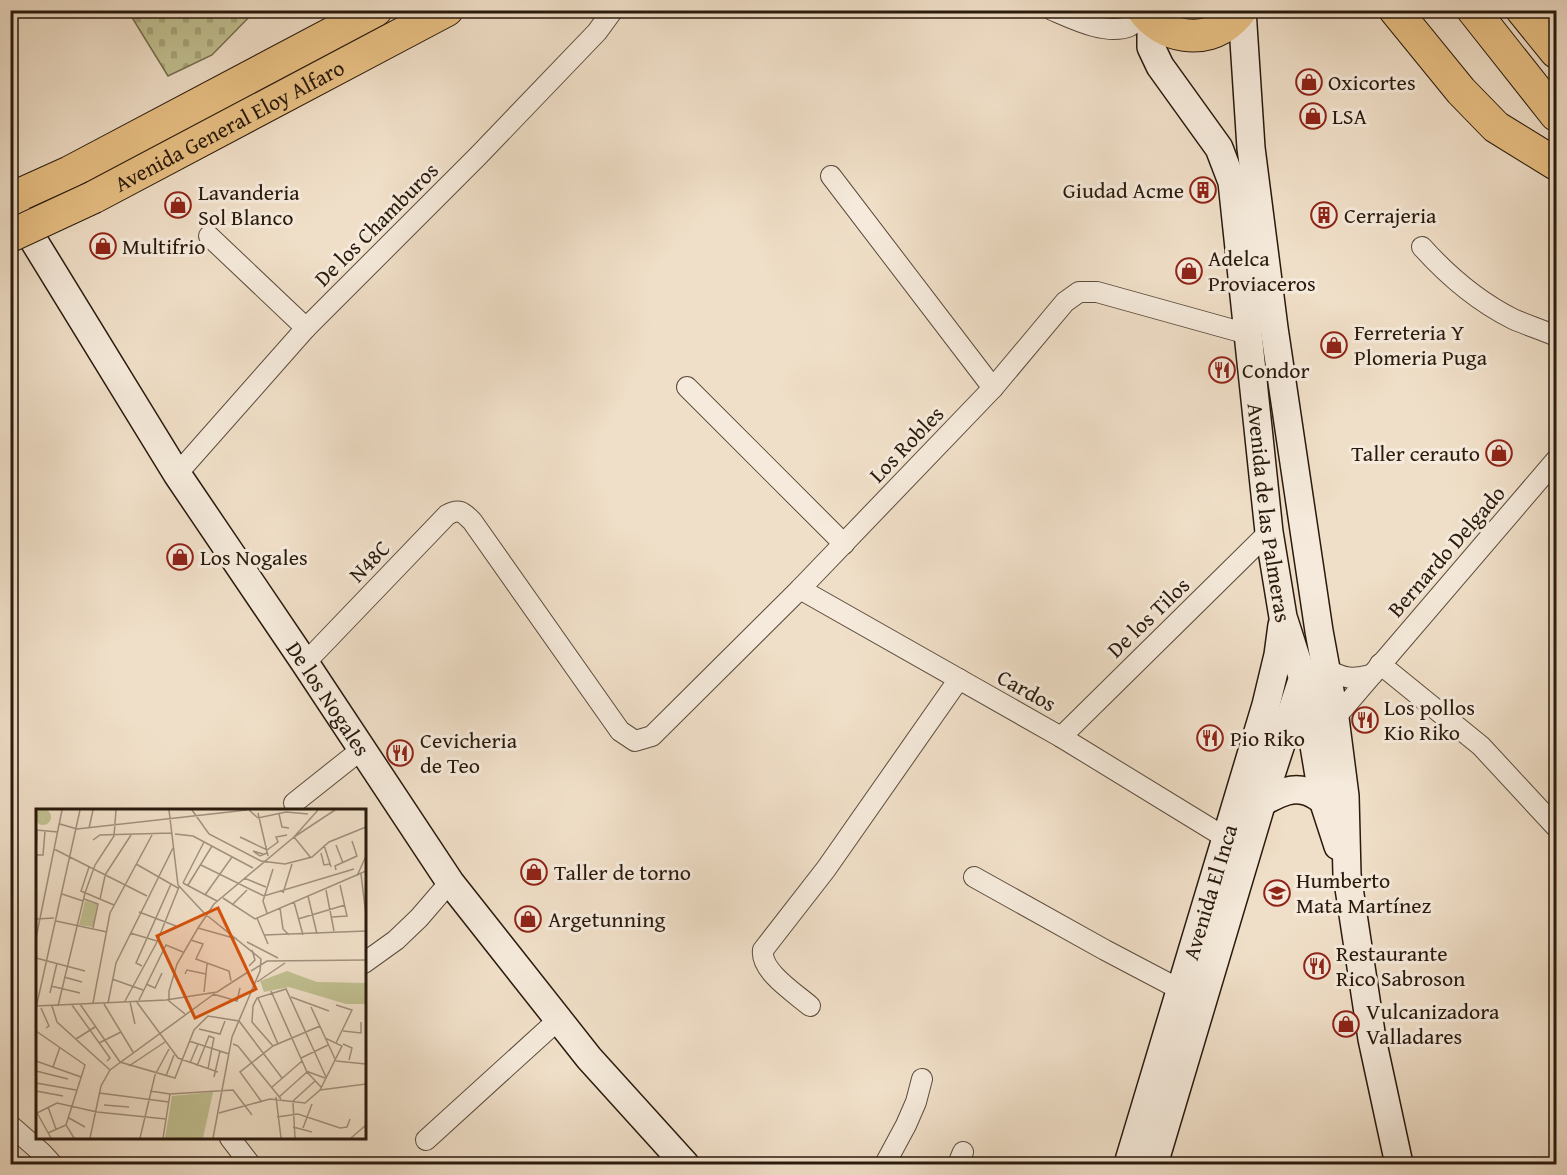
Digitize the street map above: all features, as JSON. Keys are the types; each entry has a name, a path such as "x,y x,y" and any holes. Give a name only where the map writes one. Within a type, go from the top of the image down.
{"main road":[{"name":"Avenida General Eloy Alfaro","path":"10,200 70,172 376,10"},
{"name":"Avenida General Eloy Alfaro","path":"10,236 93,197 447,10"},
{"name":"Avenida de las Palmeras","path":"1146,14 1165,30 1182,35 1199,36 1216,31 1231,22 1242,10"},
{"name":"Avenida de las Palmeras","path":"1242,10 1251,148 1274,328 1319,631"},
{"path":"1395,10 1461,91 1496,127 1557,164"},
{"path":"1473,10 1557,116"},
{"path":"1522,10 1557,52"},
{"name":"Avenida de las Palmeras","path":"1146,14 1151,47 1160,66 1219,148 1232,182 1269,532 1283,617 1315,674 1335,718 1345,796 1347,875 1372,1039 1399,1164"},
{"name":"De los Nogales","path":"10,200 177,474 450,882 589,1058 685,1164"},
{"name":"Avenida El Inca","path":"1128,1164 1266,705 1278,655 1283,617"},
{"name":"Avenida El Inca","path":"1154,1164 1262,802 1315,674 1319,631"},
{"name":"Avenida de las Palmeras","path":"1315,674 1323,800 1347,875"},
{"path":"1262,802 1295,789 1305,790 1323,800"}],"street":[{"name":"De los Chamburos","path":"177,474 306,328 478,156 597,32 613,10"},
{"path":"1052,10 1087,24 1121,29 1132,25 1146,14"},
{"path":"831,177 993,388"},
{"path":"209,236 306,328"},
{"path":"1422,247 1465,289 1514,319 1557,336"},
{"name":"Los Robles","path":"635,741 652,736 800,589 993,388 1065,302 1079,292 1097,292 1248,334"},
{"path":"687,387 844,544"},
{"name":"Bernardo Delgado","path":"1335,718 1557,460"},
{"name":"N48C","path":"305,663 447,515 459,511 472,521 620,731 635,741"},
{"name":"De los Tilos","path":"1061,737 1269,532"},
{"name":"Cardos","path":"800,589 1061,737 1227,838"},
{"path":"1315,674 1358,678 1377,669 1481,746 1557,827"},
{"path":"810,1006 766,966 762,957 763,950 826,869 958,679"},
{"path":"294,803 362,749"},
{"path":"974,877 1114,956 1181,990"},
{"path":"366,962 396,940 419,918 450,882"},
{"path":"426,1140 559,1019"},
{"path":"885,1164 916,1102 921,1079"},
{"path":"10,1125 51,1164"},
{"path":"232,1139 250,1164"}],"green space":[{"path":"128,11 255,11 212,55 168,76"},
{"path":"1164,11 1220,11 1206,19 1192,22 1178,19"}],"place":[{"name":"Oxicortes","path":"1309,82"},
{"name":"LSA","path":"1313,116"},
{"name":"Giudad Acme","path":"1203,190"},
{"name":"Lavanderia Sol Blanco","path":"178,205"},
{"name":"Cerrajeria","path":"1324,215"},
{"name":"Multifrio","path":"103,246"},
{"name":"Adelca Proviaceros","path":"1189,271"},
{"name":"Ferreteria Y Plomeria Puga","path":"1334,345"},
{"name":"Condor","path":"1222,370"},
{"name":"Taller cerauto","path":"1499,453"},
{"name":"Los Nogales","path":"180,557"},
{"name":"Los pollos Kio Riko","path":"1365,720"},
{"name":"Pio Riko","path":"1210,738"},
{"name":"Cevicheria de Teo","path":"400,753"},
{"name":"Taller de torno","path":"534,872"},
{"name":"Humberto Mata Martínez","path":"1277,893"},
{"name":"Argetunning","path":"528,919"},
{"name":"Restaurante Rico Sabroson","path":"1317,966"},
{"name":"Vulcanizadora Valladares","path":"1346,1024"}]}
